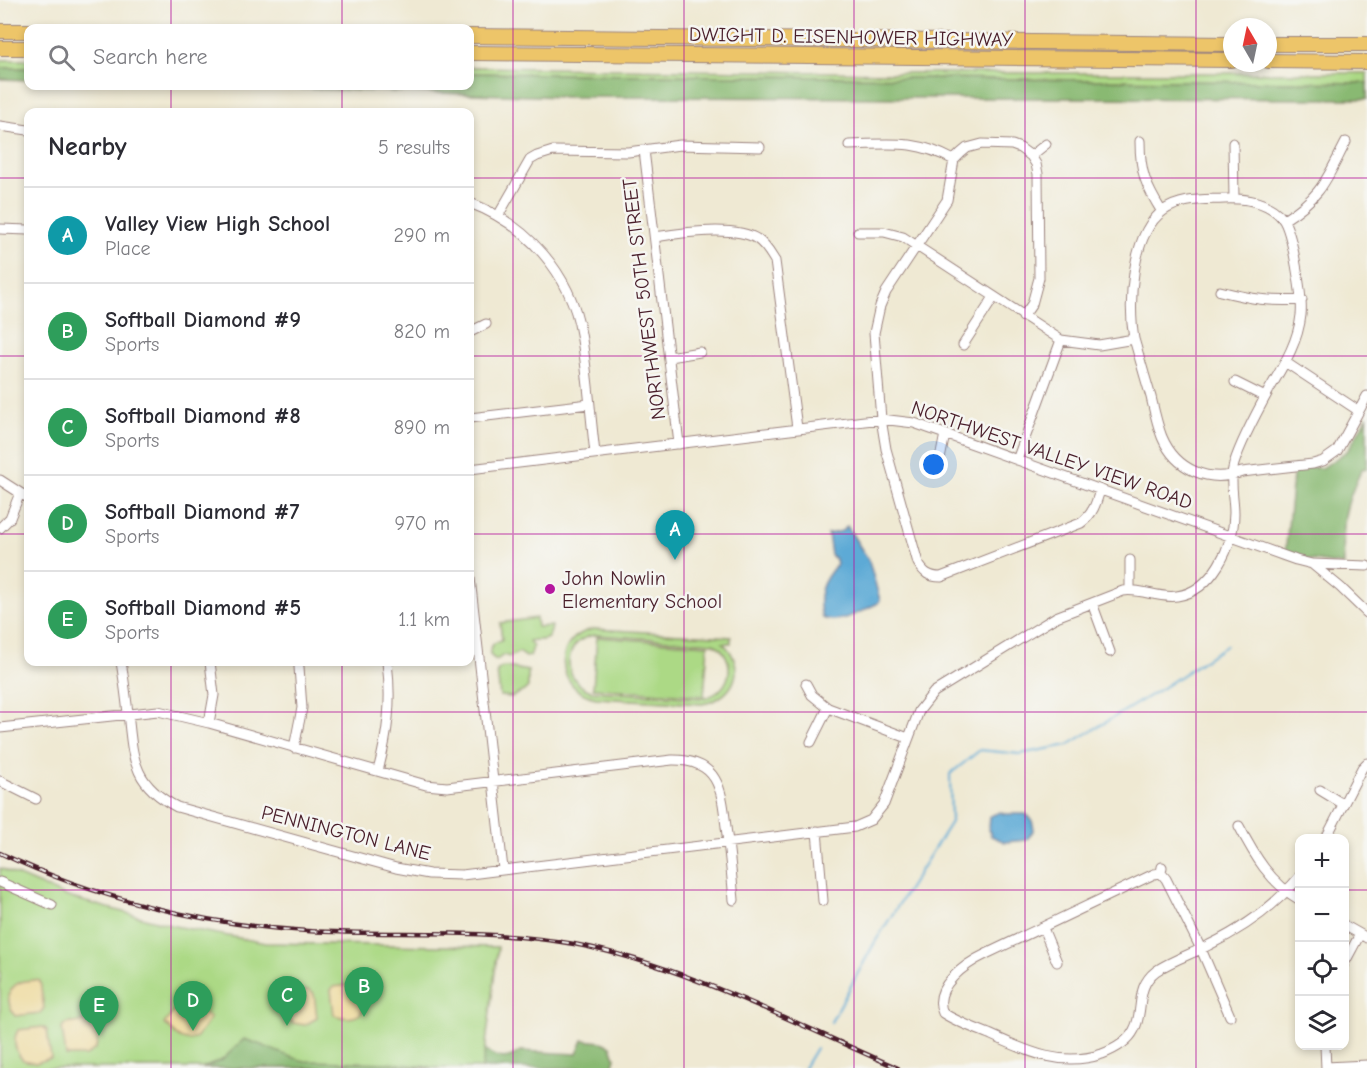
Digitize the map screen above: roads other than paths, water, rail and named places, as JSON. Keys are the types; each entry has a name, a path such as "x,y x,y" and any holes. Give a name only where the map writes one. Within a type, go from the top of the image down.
{"highway":[{"path":"0,31 24,31"},
{"name":"DWIGHT D. EISENHOWER HIGHWAY","path":"474,36 1223,44"},
{"path":"1277,44 1367,44"},
{"path":"0,48 24,48"},
{"name":"DWIGHT D. EISENHOWER HIGHWAY","path":"474,53 1223,60"},
{"path":"1277,61 1367,62"}],"street":[{"path":"0,126 24,129"},
{"path":"1140,141 1140,156 1145,182 1162,212"},
{"path":"1284,220 1304,208 1314,198 1346,142"},
{"path":"1233,143 1234,198"},
{"path":"1023,316 1032,303 1039,278 1036,164 1020,148 1012,145 982,144 967,148 954,160 947,200 886,292 876,320 874,347 881,419 886,449 913,553 924,573 933,577 948,575 1081,523 1093,510 1100,490"},
{"path":"1030,156 1046,144"},
{"path":"498,216 530,160 553,151 628,152 680,145 760,147"},
{"path":"849,145 919,145 954,160"},
{"name":"NORTHWEST 50TH STREET","path":"644,150 679,444"},
{"path":"1130,560 1130,590 1163,597 1186,594 1197,589 1218,568 1230,537 1234,515 1232,476 1234,463 1265,397 1296,341 1301,315 1302,300 1289,233 1284,220 1267,206 1234,198 1183,201 1162,212 1152,223 1137,261 1131,295 1134,339 1162,436 1176,459 1187,468 1203,475 1232,476 1242,472 1323,461 1337,451 1367,396"},
{"path":"474,205 498,216 536,246 555,270 568,293 581,333 595,453"},
{"path":"0,229 24,230"},
{"path":"655,237 694,231 745,234 757,239 768,249 775,261 797,428"},
{"path":"858,232 894,233 1061,340 1099,345 1134,339"},
{"path":"1220,291 1271,302 1302,300"},
{"path":"963,345 994,297"},
{"path":"474,330 486,324"},
{"path":"1017,460 1061,340"},
{"path":"669,357 700,352"},
{"path":"1285,363 1359,411"},
{"path":"1235,382 1265,397"},
{"path":"474,418 589,404"},
{"name":"NORTHWEST VALLEY VIEW ROAD","path":"474,469 881,419 914,423 1230,537 1312,564 1367,566"},
{"path":"940,459 945,434"},
{"path":"0,480 24,496 10,518 0,528"},
{"path":"1312,564 1367,613"},
{"name":"PENNINGTON LANE","path":"122,666 131,751 137,769 152,790 177,807 410,871 447,875 855,827 863,824 876,815 884,804 919,711 934,692 1047,622 1130,590"},
{"path":"1092,603 1110,652"},
{"path":"474,615 503,869"},
{"path":"209,723 214,695 210,666"},
{"path":"378,771 388,727 390,696 387,666"},
{"path":"294,748 302,708 299,667"},
{"path":"806,684 812,694 828,708 908,738"},
{"path":"811,742 828,708"},
{"path":"0,728 158,711 436,786 459,786 672,760 691,761 706,770 722,792 734,900"},
{"path":"1328,834 1362,768 1367,763"},
{"path":"0,781 36,799"},
{"path":"1320,790 1343,804"},
{"path":"1239,826 1266,872 1295,898"},
{"path":"817,831 823,901"},
{"path":"1230,1016 1201,949 1161,870 962,967 954,975 942,996 940,1006 941,1015 1040,1056 1082,1060 1108,1052 1121,1044 1135,1029 1140,1012 1142,991 1153,974 1201,949 1252,920 1286,892 1295,881"},
{"path":"0,882 52,905"},
{"path":"1043,928 1058,962"},
{"path":"1349,928 1364,936 1349,957"},
{"path":"1325,1050 1326,1068 1367,1065"}],"water":[{"path":"847,526 869,561 880,600 851,616 829,620 822,618 820,609 820,595 824,582 837,564 831,555 828,534 842,531"},
{"path":"1000,812 1026,814 1032,821 1034,829 1027,840 1005,842 991,836 990,816"}],"waterway":[{"path":"831,1022 875,942 951,822 950,774 980,750 1020,754 1068,745 1164,687 1227,645"},
{"path":"804,1068 816,1048"}],"railway":[{"path":"0,853 36,869 111,896 189,916 229,923 307,931 508,936 574,944 616,954 657,966 739,997 898,1068"}],"place":[{"name":"Valley View High School","path":"675,560"},
{"name":"John Nowlin Elementary School","path":"550,589"},
{"name":"Softball Diamond #9","path":"364,1017"},
{"name":"Softball Diamond #8","path":"287,1026"},
{"name":"Softball Diamond #7","path":"193,1031"},
{"name":"Softball Diamond #5","path":"99,1036"}]}
